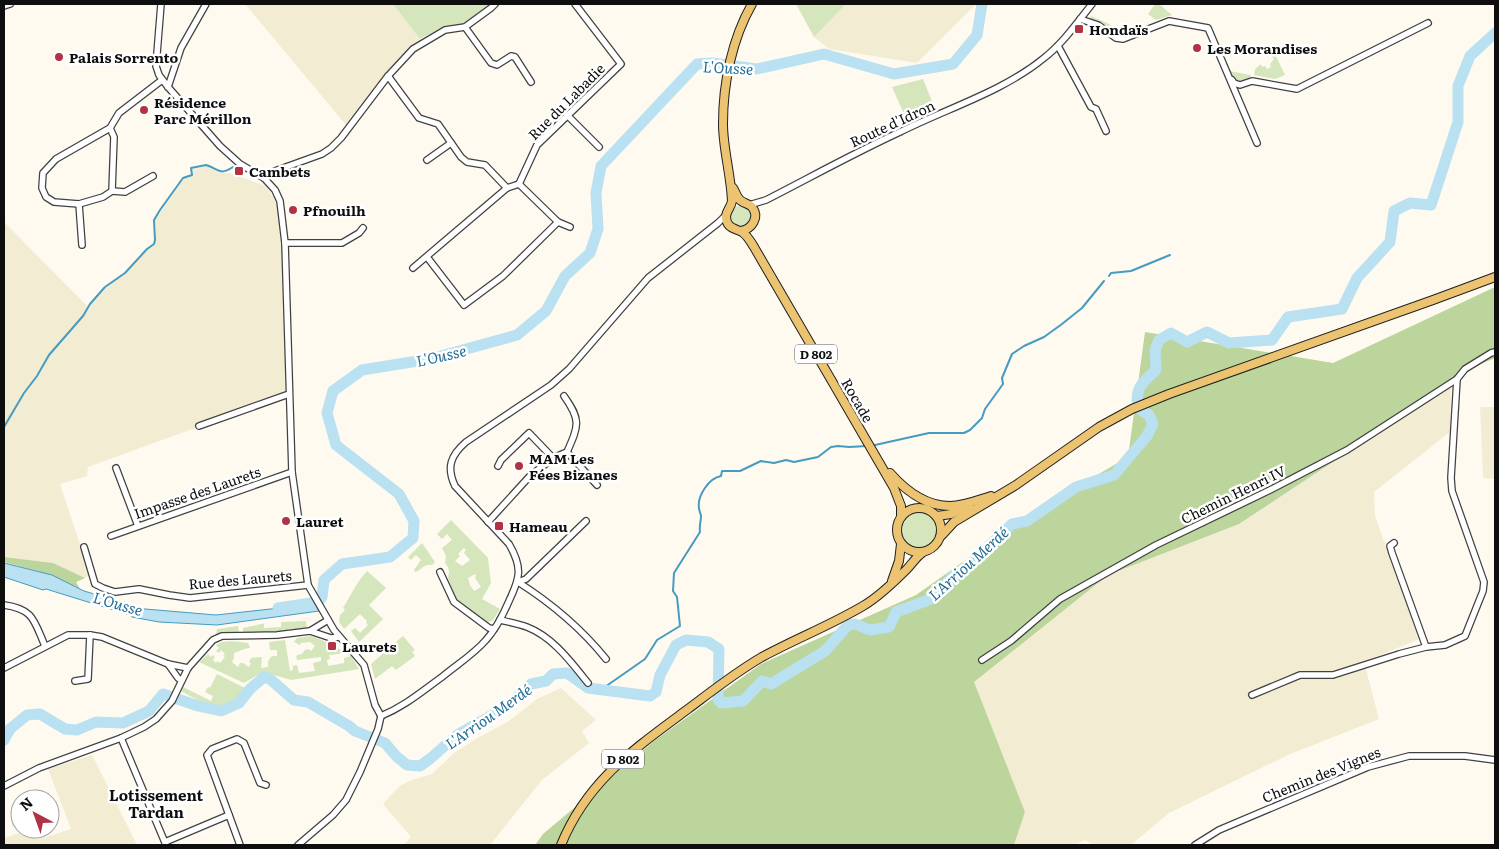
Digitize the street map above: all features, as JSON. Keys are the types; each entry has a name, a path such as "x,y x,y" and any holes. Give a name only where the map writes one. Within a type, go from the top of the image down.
{"main road":[{"path":"728,171 736,195 752,208 755,216 750,228 741,231 731,227 726,219 731,206 732,196 728,171 723,124 730,61 743,23 752,4"},
{"path":"731,206 734,204 746,204"},
{"name":"D 802","path":"750,228 754,248"},
{"name":"D 802","path":"741,231 754,248"},
{"name":"Rocade","path":"754,248 894,488"},
{"path":"937,516 958,511 991,496 1031,474 1099,427 1132,409 1495,276"},
{"path":"1433,300 1463,293 1495,282"},
{"path":"878,461 905,489 933,503 948,506 991,496"},
{"path":"942,535 942,528 937,516 924,508 911,510 902,517 897,528 899,539 907,549 922,553 935,547 942,535 954,522 1001,496 1031,474"},
{"name":"D 802","path":"894,488 908,504 917,508"},
{"name":"D 802","path":"894,488 901,506 902,517"},
{"path":"891,583 899,561 902,544"},
{"name":"D 802","path":"561,845 578,811 588,796 632,751 725,681 761,658 864,605 891,583 922,553"}],"street":[{"path":"4,6 10,4"},
{"path":"161,4 156,66 162,80 231,158 264,178 275,190 280,201 286,243 292,472 308,585 339,636 364,666 381,716 378,729 346,800 333,815 298,845"},
{"path":"168,87 181,48 206,4"},
{"path":"264,178 272,172 322,154 331,148 341,138 388,76 413,49 445,30 465,27 495,4"},
{"name":"Rue du Labadie","path":"519,184 537,145 621,64 575,4"},
{"name":"Route d'Idron","path":"755,216 760,204 766,200 903,130 1000,86 1030,69 1058,46 1092,4"},
{"path":"1080,19 1098,25 1119,39 1169,21 1208,28 1257,143"},
{"path":"1230,78 1234,83 1240,85 1252,81 1297,89 1428,23"},
{"path":"465,27 491,63 497,65 511,56 515,57 531,82"},
{"path":"1058,46 1091,107 1096,109 1106,132"},
{"path":"388,76 419,118 438,124 461,157 467,162 485,165 507,188"},
{"path":"153,176 125,192 112,191 103,198 79,204 54,202 46,197 42,188 43,173 56,158 110,128 119,112 162,80"},
{"path":"567,115 599,147"},
{"path":"110,128 114,137 112,191"},
{"path":"428,160 451,143"},
{"path":"413,268 507,188 519,184 558,222 570,227"},
{"name":"Route d'Idron","path":"746,204 766,200"},
{"path":"79,204 82,245"},
{"path":"381,716 413,700 474,652 486,640 500,620 518,582 519,567 509,544 455,486 451,477 451,464 454,454 466,442 569,369 648,278 726,215"},
{"path":"427,257 464,304 503,276 558,222"},
{"path":"712,228 731,227"},
{"path":"286,243 342,242 359,233 363,228"},
{"name":"Chemin Henri IV","path":"982,660 1011,641 1060,599 1156,545 1348,450 1457,379 1465,369 1495,352"},
{"path":"1252,695 1300,675 1333,676 1399,654 1426,647 1445,645 1465,636 1483,591 1484,582 1452,491 1451,478 1457,379"},
{"path":"199,426 289,394"},
{"path":"488,522 529,477 553,458 567,452 574,438 578,423 574,411 564,396"},
{"path":"498,466 501,460 529,433 553,458"},
{"path":"567,452 597,485"},
{"path":"116,468 138,526"},
{"name":"Impasse des Laurets","path":"111,536 292,472"},
{"path":"518,582 526,579 586,522"},
{"path":"1394,543 1390,546 1392,553 1426,647"},
{"name":"Rue des Laurets","path":"84,547 95,584 115,592 139,589 190,598 308,585"},
{"path":"440,572 454,602 489,628 494,629"},
{"path":"518,582 566,617 593,643 606,659"},
{"path":"4,605 18,607 31,615 45,646"},
{"path":"4,786 39,768 121,738 156,719 173,699 188,668 213,640 222,636 277,635 310,631 328,620"},
{"path":"500,620 528,627 543,636 568,658 588,683"},
{"path":"310,631 331,638 339,636"},
{"path":"75,681 88,679 90,634"},
{"path":"4,668 68,636 90,634 102,637 168,664 188,668"},
{"path":"168,664 181,680"},
{"path":"121,738 165,844 229,815"},
{"path":"240,845 207,755 212,749 237,739 244,743 260,783 266,786"},
{"name":"Chemin des Vignes","path":"1194,845 1218,830 1368,767 1393,759 1409,756 1465,756 1495,760"}],"shaded area":[{"path":"245,4 393,4 420,39 405,53 346,125"},
{"path":"846,4 976,4 917,63 829,49 814,37"},
{"path":"206,166 220,173 230,173 265,186 275,199 282,243 286,399 284,398 187,431 88,467 87,476 60,484 90,575 85,578 53,563 4,557 4,428 25,393 41,372 49,356 94,300 114,281 126,273 148,248 154,245 156,239 155,220 184,179 192,175 192,168 196,169"},
{"path":"4,222 87,306 82,316 49,355 4,426"},
{"path":"1451,384 1450,432 1374,492 1375,516 1419,639 1364,662 1379,719 1288,755 1169,813 1131,845 1092,845 1085,840 1075,845 1014,845 1025,812 973,682 1108,575 1239,524"},
{"path":"1480,407 1495,407 1495,479 1483,478"},
{"path":"561,688 596,720 582,731 589,743 542,780 490,845 404,845 411,837 383,804 401,785 432,774 454,753 509,721 537,699"},
{"path":"92,755 137,845 4,845 4,838 10,836 10,839 60,839 60,833 71,829 60,800 60,789 56,789 48,769"}],"green space":[{"path":"393,4 492,4 463,26 440,28 420,39"},
{"path":"796,4 846,4 814,37"},
{"path":"1155,4 1159,4 1172,15 1156,20 1148,14"},
{"path":"1091,16 1122,30 1120,34 1114,33 1090,19"},
{"path":"1272,48 1285,75 1275,79 1254,75 1255,69 1261,64 1262,67 1265,66 1267,69 1271,67 1270,64 1274,59 1271,55 1267,57 1265,52"},
{"path":"1229,71 1251,75 1250,79 1237,81 1232,78"},
{"path":"923,79 936,111 908,123 892,87"},
{"path":"740,206 748,209 751,217 748,225 740,228 732,225 729,217 732,209"},
{"path":"1495,287 1495,358 1471,368 1451,384 1239,524 1108,575 974,682 1025,812 1014,845 535,845 543,834 654,741 761,664 916,595 1035,511 1128,457 1145,332 1333,363"},
{"path":"919,511 932,517 938,530 932,543 919,549 906,543 900,530 906,517"},
{"path":"451,520 488,558 491,583 482,599 500,609 493,620 487,623 456,600 448,578 448,567 445,563 446,556 442,548 452,540 447,534 442,539 437,534","holes":["464,548 466,550 464,553 470,560 462,566 455,561 460,556 458,554","475,574 475,578 481,587 474,591 468,578"]},
{"path":"422,543 435,562 415,572 414,570 421,560 416,555 411,560 408,557"},
{"path":"4,557 53,563 85,578 76,582 80,589 48,574 4,562"},
{"path":"367,571 386,588 369,605 383,619 359,642 351,631 355,628 360,633 368,625 367,621 360,614 344,629 339,622 340,615 345,610 343,608"},
{"path":"306,621 307,629 243,633 243,628 266,623 264,628 281,627 281,622"},
{"path":"238,626 239,633 216,635 217,629"},
{"path":"311,636 327,642 346,653 329,655 330,659 327,660 328,666 344,663 344,658 351,656 359,669 291,680 261,673 244,683 199,662 208,654 211,657 213,655 215,657 213,660 216,663 218,661 220,663 225,654 221,650 219,653 216,651 219,648 216,645 227,641 248,643 250,648 234,653 232,662 238,667 240,663 243,663 249,667 251,658 262,657 261,668 268,667 268,661 272,656 277,656 277,650 270,650 269,642 285,640 290,671 293,670 293,666 297,665 299,673 315,671 313,663 321,661 321,657 297,660 296,656 301,655 308,649 311,651 315,646 310,642 301,643 300,645 294,642 297,638"},
{"path":"403,636 415,650 412,652 415,656 396,670 392,666 375,679 371,664"},
{"path":"217,674 245,688 236,700 229,704 215,706 181,691 183,687 211,701 213,696 205,692 208,687 210,688"}],"water":[{"name":"L'Ousse","path":"4,563 52,575 84,591 145,609 216,615 298,606 311,598 319,611 217,625 159,622 132,617 4,577"}],"waterway":[{"name":"L'Ousse","path":"278,608 318,602 322,597 324,580 342,564 390,557 413,538 414,521 399,494 336,445 327,413 333,391 362,370 430,359 517,335 546,311 565,276 590,253 598,229 596,193 601,166 697,64 712,63 757,69 824,54 894,74 953,64 977,35 982,4"},
{"name":"L'Arriou Merdé","path":"4,740 10,729 27,715 40,714 65,729 77,730 96,722 123,723 149,711 163,694 198,706 221,711 239,703 250,689 264,677 270,679 294,700 308,702 355,731 385,743 407,765 420,766 457,735 508,706 531,684 546,681 553,674 567,673 588,688 650,696 656,692 660,675 676,645 686,640 708,642 719,649 718,699 721,703 743,701 762,681 771,684 825,651 848,625 855,624 870,630 889,627 896,612 931,599 953,576 965,569 1012,524 1027,521 1076,487 1114,475 1147,436 1153,424 1149,415 1138,408 1137,395 1144,382 1156,370 1155,350 1159,340 1171,333 1187,342 1207,332 1229,343 1272,340 1288,317 1342,309 1357,278 1390,242 1394,211 1410,203 1431,205 1458,122 1458,86 1470,56 1495,33"},
{"path":"4,427 49,355 83,316 90,304 105,287 125,273 154,244 154,220 183,178 192,175 191,168 206,165 219,171 225,171 233,167"},
{"path":"1109,276 1111,273 1131,271 1170,255"},
{"path":"875,445 929,433 964,433 970,430 982,418 985,409 1003,384 1002,378 1012,354 1044,337 1062,324 1082,308 1104,281"},
{"path":"602,689 645,659 657,640 680,626 677,597 673,591 674,573 700,532 700,498 712,480 721,476 722,471 740,471 761,461 774,463 786,460 794,462 818,457 831,447 867,446"}],"place":[{"name":"Hondaïs","path":"1079,29"},
{"name":"Les Morandises","path":"1197,48"},
{"name":"Palais Sorrento","path":"59,57"},
{"name":"Résidence Parc Mérillon","path":"144,110"},
{"name":"Cambets","path":"239,171"},
{"name":"Pfnouilh","path":"293,210"},
{"name":"MAM Les Fées Bizanes","path":"519,466"},
{"name":"Lauret","path":"286,521"},
{"name":"Hameau","path":"499,526"},
{"name":"Laurets","path":"332,646"}],"district":[{"name":"Lotissement Tardan","path":"156,802"}]}
